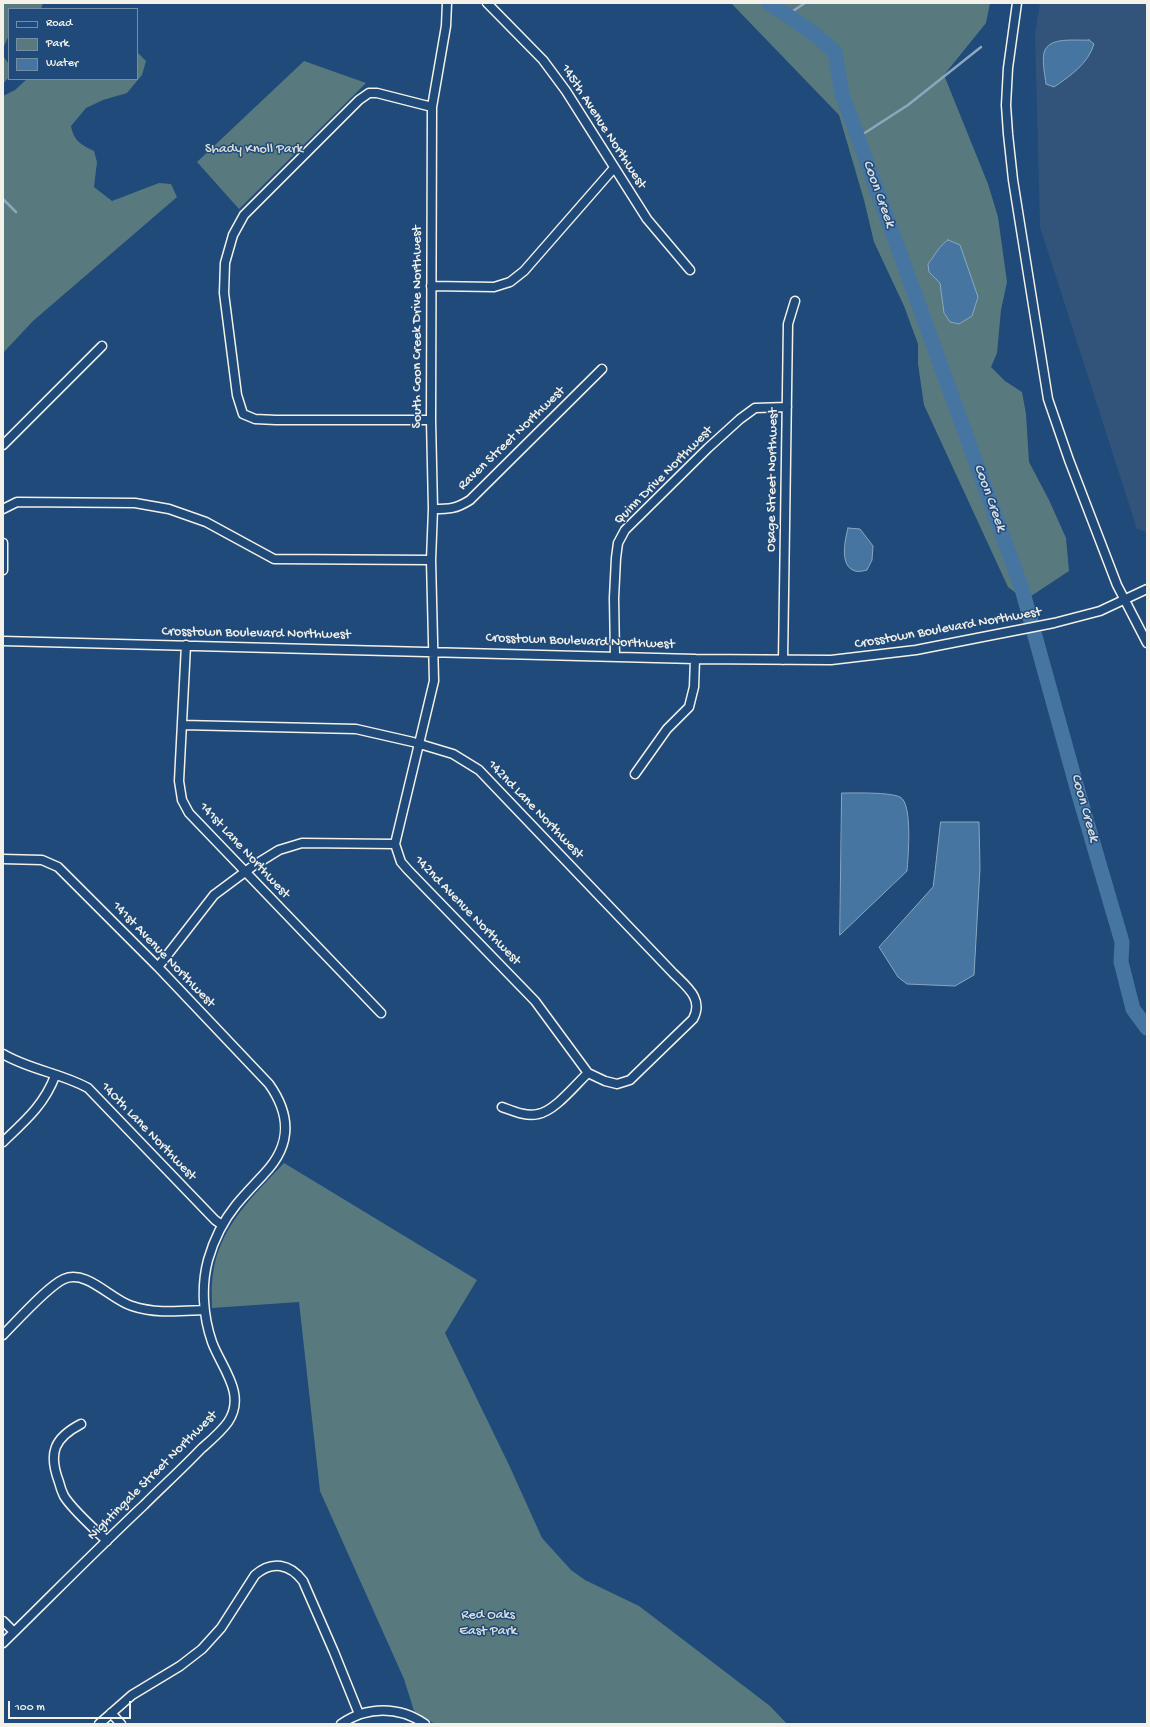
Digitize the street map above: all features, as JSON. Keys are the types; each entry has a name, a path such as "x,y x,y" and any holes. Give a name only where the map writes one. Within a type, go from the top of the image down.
{"street":[{"name":"South Coon Creek Drive Northwest","path":"434,651 431,560 433,509 431,420 432,107 446,26 447,3"},
{"name":"145th Avenue Northwest","path":"487,3 543,60 566,91 647,219 690,270"},
{"path":"1017,3 1008,68 1006,105 1008,134 1013,180 1048,399 1069,460 1117,585 1147,643"},
{"path":"431,420 276,420 255,419 243,414 237,395 224,293 225,263 233,235 244,215 346,111 369,93 378,93 432,107"},
{"path":"431,286 494,287 510,282 524,271 614,168"},
{"name":"Osage Street Northwest","path":"783,660 788,324 795,302"},
{"path":"3,445 102,346"},
{"name":"Raven Street Northwest","path":"433,509 450,509 459,507 470,500 602,369"},
{"name":"Quinn Drive Northwest","path":"614,656 616,558 618,543 625,530 708,448 740,419 755,408 787,407"},
{"path":"3,509 17,502 135,503 169,509 206,522 274,559 431,560"},
{"path":"3,543 3,570"},
{"name":"Crosstown Boulevard Northwest","path":"3,641 831,660 885,655 1054,623 1100,611 1147,589"},
{"name":"141st Lane Northwest","path":"186,645 179,782 182,800 189,813 381,1013"},
{"path":"158,967 214,895 245,872 279,850 302,843 395,844 433,689 434,651"},
{"path":"635,774 667,730 689,707 694,687 695,658"},
{"name":"142nd Lane Northwest","path":"182,725 356,729 420,744 453,754 479,770 692,993 698,1003 698,1009 693,1019 630,1080 617,1084 605,1081 588,1073"},
{"name":"142nd Avenue Northwest","path":"395,844 399,857 405,866 535,1001 588,1073"},
{"name":"141st Avenue Northwest","path":"3,859 42,860 58,867 158,967 268,1084 282,1106"},
{"name":"140th Lane Northwest","path":"3,1054 31,1068 72,1080 88,1088 215,1220 222,1225"},
{"path":"502,1106 519,1113 537,1115 549,1110 588,1073"},
{"path":"3,1142 37,1110 46,1096 55,1076"},
{"name":"Nightingale Street Northwest","path":"3,1642 228,1421 234,1409 234,1391 212,1341 204,1310 206,1269 213,1246 222,1225 237,1204 265,1174 281,1149 285,1129 285,1118 282,1106"},
{"path":"3,1335 50,1289 64,1279 84,1278 94,1283 112,1297 131,1306 156,1312 204,1310"},
{"path":"81,1424 69,1430 60,1439 55,1447 53,1458 56,1474 64,1497 107,1541"},
{"path":"99,1724 132,1695 164,1677 191,1658 221,1628 255,1575 266,1568 276,1565 288,1567 298,1574 303,1581 359,1714"},
{"path":"3,1621 14,1632"},
{"path":"341,1724 359,1714 379,1710 400,1712 425,1724"},
{"path":"111,1713 121,1724"}],"shaded area":[{"path":"1040,3 1147,3 1147,532 1137,529 1040,227 1035,34"}],"green space":[{"path":"3,3 43,3 41,8 8,8 8,37 4,46 3,55"},
{"path":"731,3 990,3 986,23 944,75 988,184 998,217 1007,282 1001,310 997,353 991,367 1005,381 1022,392 1026,414 1029,462 1049,500 1066,538 1069,571 1025,600 1008,587 924,405 918,364 918,344 904,306 874,242 864,200 839,115"},
{"path":"138,53 146,61 142,75 138,80"},
{"path":"3,56 8,63 8,78 3,84"},
{"name":"Shady Knoll Park","path":"304,61 366,83 239,209 197,162"},
{"path":"26,80 138,80 127,93 103,100 86,108 71,126 72,131 78,142 94,151 97,162 94,187 112,201 159,183 171,184 177,197 33,321 3,353 3,96 15,90"},
{"name":"Red Oaks East Park","path":"284,1163 477,1280 445,1333 509,1465 542,1538 571,1570 585,1580 639,1606 770,1706 787,1724 435,1724 414,1711 404,1679 320,1491 299,1302 212,1308 213,1274 222,1241 239,1213 249,1200"}],"water":[{"path":"1063,40 1089,40 1094,44 1087,58 1078,69 1054,87 1046,84 1043,60 1044,53 1047,48 1051,44"},
{"path":"948,240 960,245 978,297 972,316 959,324 950,322 944,313 940,283 929,272 928,264"},
{"path":"848,528 860,529 873,546 872,560 867,570 855,571 847,564 844,552"},
{"path":"842,793 881,794 900,797 904,801 907,809 909,843 907,871 840,935"},
{"path":"941,822 979,822 980,868 974,975 955,986 907,984 898,977 879,947 933,887"}],"waterway":[{"name":"Coon Creek","path":"769,3 812,32 835,52 842,94 1022,589 1079,795 1122,942 1121,962 1133,1009 1147,1028"},
{"path":"787,15 805,3"},
{"path":"857,138 908,105 981,47"},
{"path":"3,199 16,212"}]}
